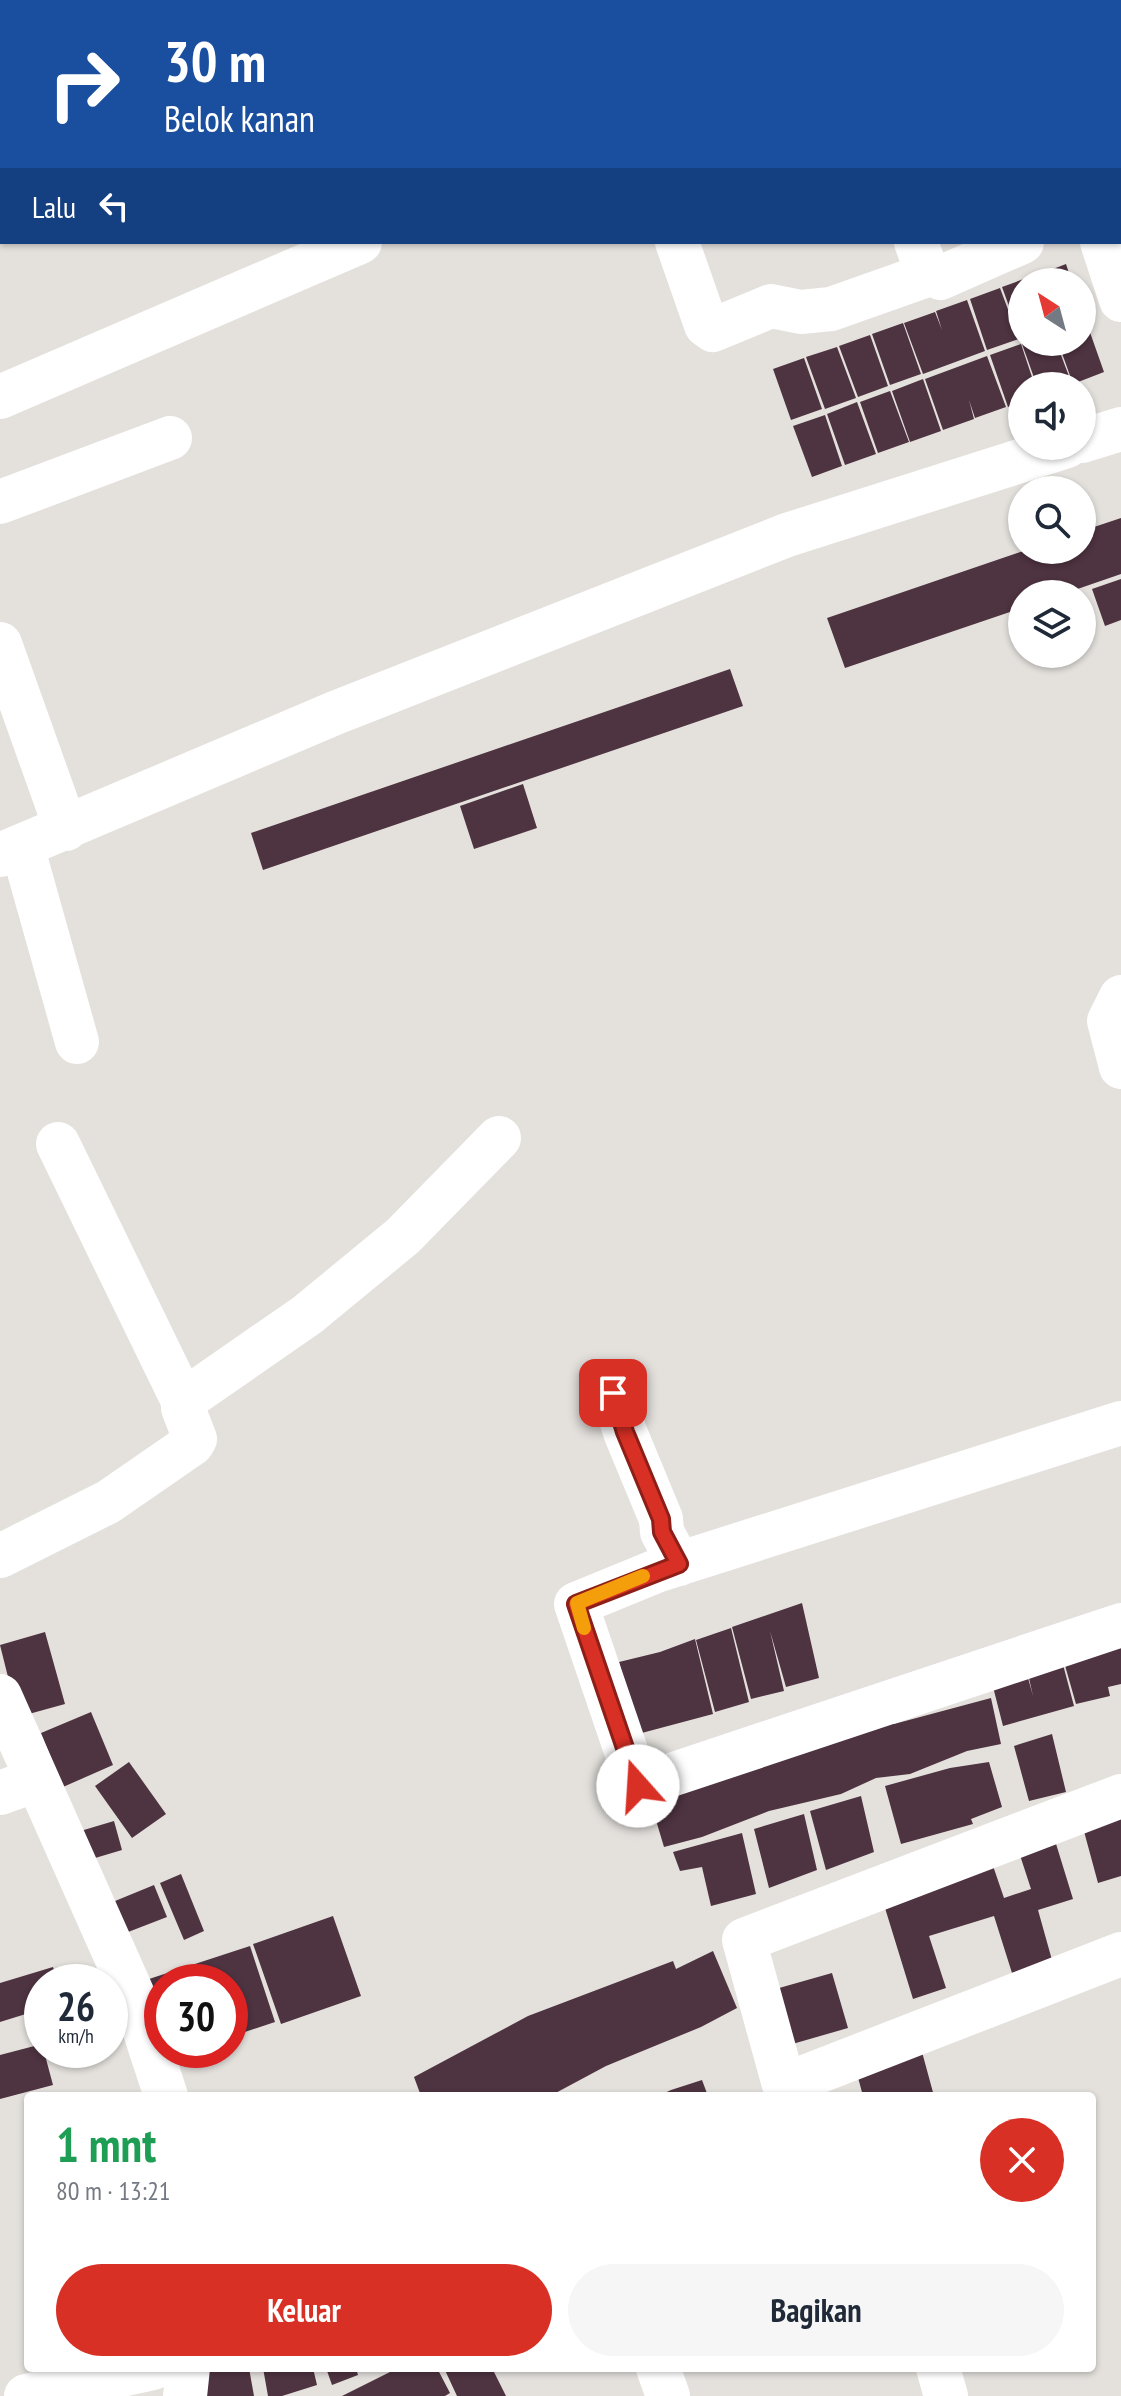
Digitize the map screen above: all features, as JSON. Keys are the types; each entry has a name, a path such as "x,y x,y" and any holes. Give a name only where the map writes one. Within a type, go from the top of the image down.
{"street":[{"path":"0,397 355,244"},
{"path":"678,244 706,325 713,330 771,306 801,312 831,309 923,258 940,278 1017,244"},
{"path":"1103,244 1121,300"},
{"path":"1096,437 1121,429"},
{"path":"0,502 170,438"},
{"path":"77,1042 11,850 335,713 787,535 1023,460"},
{"path":"0,644 66,829"},
{"path":"1121,997 1109,1021 1121,1067"},
{"path":"183,1401 307,1315 403,1236 499,1138"},
{"path":"0,1556 108,1502 195,1439 183,1401 58,1144"},
{"path":"613,1393 625,1432 661,1519 662,1532 679,1564"},
{"path":"1121,1423 679,1564 576,1604 638,1786 1121,1625"},
{"path":"3,1708 18,1786 133,1995 165,2092"},
{"path":"1121,1796 744,1940 789,2090 1121,1954"},
{"path":"26,2396 135,2372"},
{"path":"185,2396 188,2372"},
{"path":"659,2372 668,2396"},
{"path":"939,2372 946,2396"}],"building":[{"path":"1008,285 1008,304 1002,287"},
{"path":"1000,288 1008,309 1008,343 987,350 970,299"},
{"path":"967,300 985,351 923,374 904,323 935,312 942,330 936,311"},
{"path":"903,323 921,374 890,385 872,334"},
{"path":"870,335 888,386 858,397 839,346"},
{"path":"837,347 856,398 825,409 806,357"},
{"path":"1008,349 1008,356 1025,356 1030,372 1008,372 1008,407 990,355"},
{"path":"1096,349 1104,372 1096,375 1096,372 1069,372 1063,356 1096,356"},
{"path":"987,356 1006,407 975,418 969,400 974,419 943,430 925,379"},
{"path":"1026,356 1061,356 1067,372 1032,372"},
{"path":"804,358 822,409 791,420 773,369"},
{"path":"923,379 941,431 910,442 892,391"},
{"path":"890,391 909,442 878,453 860,402"},
{"path":"857,402 876,454 845,465 827,414"},
{"path":"825,415 842,466 812,477 793,426"},
{"path":"1121,518 1121,574 1096,583 1096,580 1008,580 1008,613 845,668 827,618 1008,556 1008,564 1096,564 1096,526"},
{"path":"1121,579 1121,620 1105,626 1096,600 1096,588"},
{"path":"730,669 743,706 263,870 251,833"},
{"path":"523,784 537,828 474,849 460,806"},
{"path":"802,1603 819,1678 786,1687 770,1631 784,1691 751,1699 732,1627"},
{"path":"731,1628 749,1702 715,1712 696,1640"},
{"path":"1121,1630 1121,1684 1108,1687 1110,1696 1076,1704 1062,1655"},
{"path":"45,1632 65,1704 18,1717 0,1645"},
{"path":"695,1639 713,1714 638,1734 619,1662"},
{"path":"1061,1657 1074,1706 1003,1726 990,1675 1025,1667 1033,1696 1026,1665"},
{"path":"991,1698 1001,1744 967,1751 910,1774 876,1778 841,1794 769,1811 702,1837 664,1847 649,1797 893,1721 894,1724"},
{"path":"91,1712 113,1765 63,1787 41,1733"},
{"path":"1052,1734 1066,1792 1029,1801 1014,1746"},
{"path":"129,1762 166,1814 132,1838 95,1786"},
{"path":"989,1762 1002,1807 971,1819 973,1824 901,1844 885,1786 950,1768"},
{"path":"861,1796 874,1852 826,1870 810,1811"},
{"path":"1121,1812 1121,1876 1098,1883 1082,1824"},
{"path":"804,1814 817,1870 769,1888 754,1829"},
{"path":"114,1821 122,1850 75,1864 67,1835"},
{"path":"742,1833 756,1894 711,1906 702,1867 680,1871 673,1852"},
{"path":"1053,1834 1073,1899 1038,1910 1052,1960 1012,1973 994,1916 929,1936 946,1988 913,1999 881,1895 991,1860 1004,1898 1031,1889 1017,1846"},
{"path":"181,1874 204,1931 184,1940 160,1883"},
{"path":"154,1885 167,1917 110,1939 98,1908"},
{"path":"333,1916 361,1996 281,2024 253,1944"},
{"path":"250,1946 275,2022 248,2031 248,1964 195,1964"},
{"path":"713,1951 737,2008 701,2027 606,2066 557,2092 420,2092 414,2077 528,2016 673,1961 676,1969"},
{"path":"832,1973 848,2028 782,2047 765,1992"},
{"path":"24,1976 24,2015 0,2022 0,1983"},
{"path":"919,2041 933,2092 862,2092 853,2059"},
{"path":"24,2049 24,2068 48,2068 53,2085 0,2099 0,2055"},
{"path":"702,2080 706,2092 667,2092"},
{"path":"202,2372 250,2372 254,2396 204,2396"},
{"path":"264,2372 314,2372 317,2385 282,2396 268,2396"},
{"path":"327,2372 357,2372 358,2375 332,2385"},
{"path":"390,2372 439,2372 450,2393 445,2396 342,2396"},
{"path":"446,2372 494,2372 506,2396 457,2396"}],"slow traffic":[{"path":"584,1628 577,1603 643,1576"}],"route":[{"path":"613,1393 625,1432 661,1519 662,1532 679,1564 576,1604 638,1786"}]}
